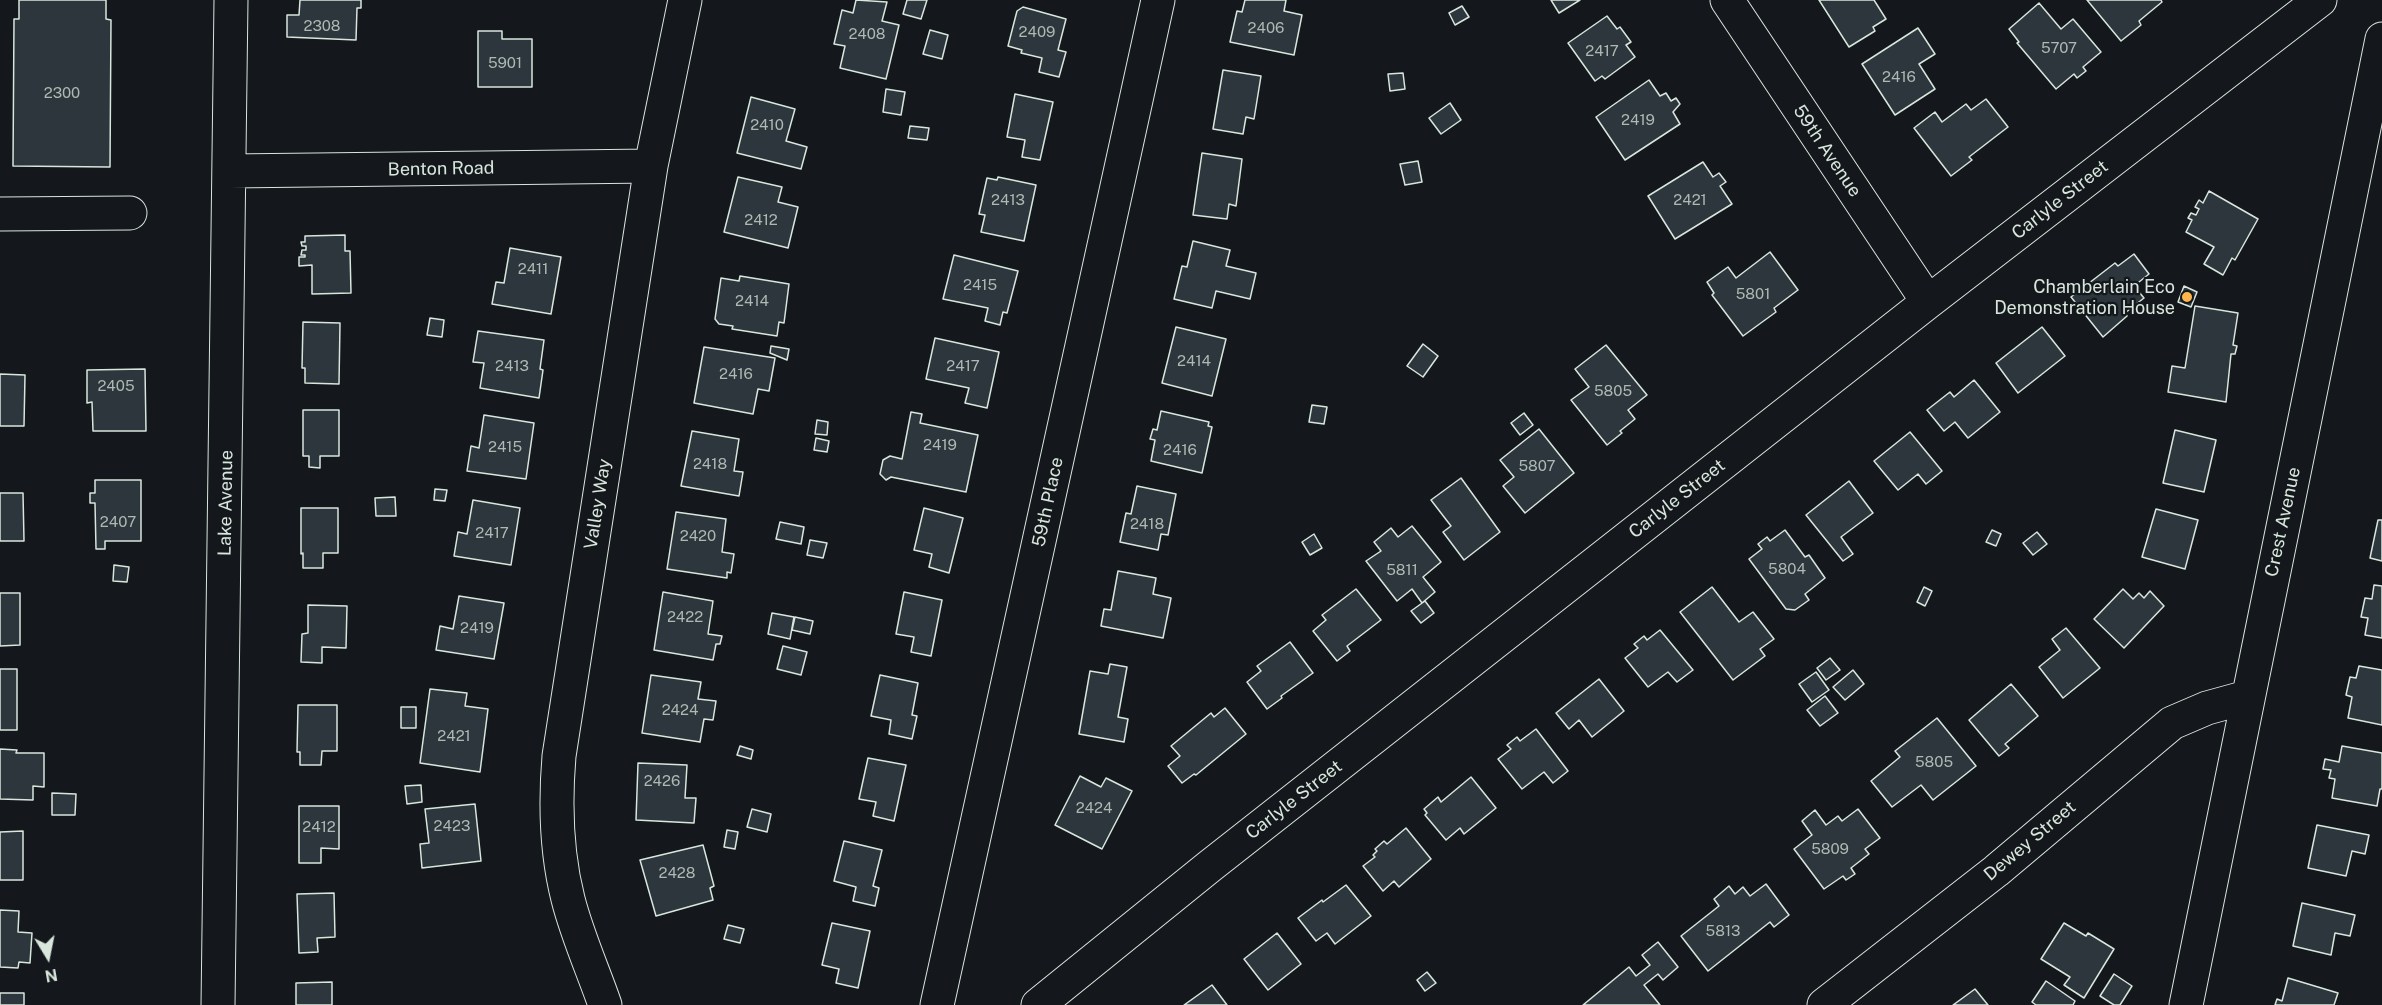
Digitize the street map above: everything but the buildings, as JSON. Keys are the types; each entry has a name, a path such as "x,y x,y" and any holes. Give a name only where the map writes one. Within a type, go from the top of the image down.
{"street":[{"name":"Lake Avenue","path":"218,1005 231,0"},
{"name":"Valley Way","path":"605,1005 568,899 559,848 556,800 559,749 651,166 685,0"},
{"name":"59th Place","path":"937,1005 1158,0"},
{"name":"59th Avenue","path":"1727,0 1928,302"},
{"name":"Carlyle Street","path":"1038,1005 1210,866 1928,302 2320,0"},
{"name":"Crest Avenue","path":"2186,1005 2382,39"},
{"name":"Benton Road","path":"230,171 651,166"},
{"path":"0,214 130,213"},
{"name":"Dewey Street","path":"1824,1005 1996,871 2172,723 2207,708 2247,697"}],"place":[{"name":"Chamberlain Eco Demonstration House","path":"2187,297"}]}
